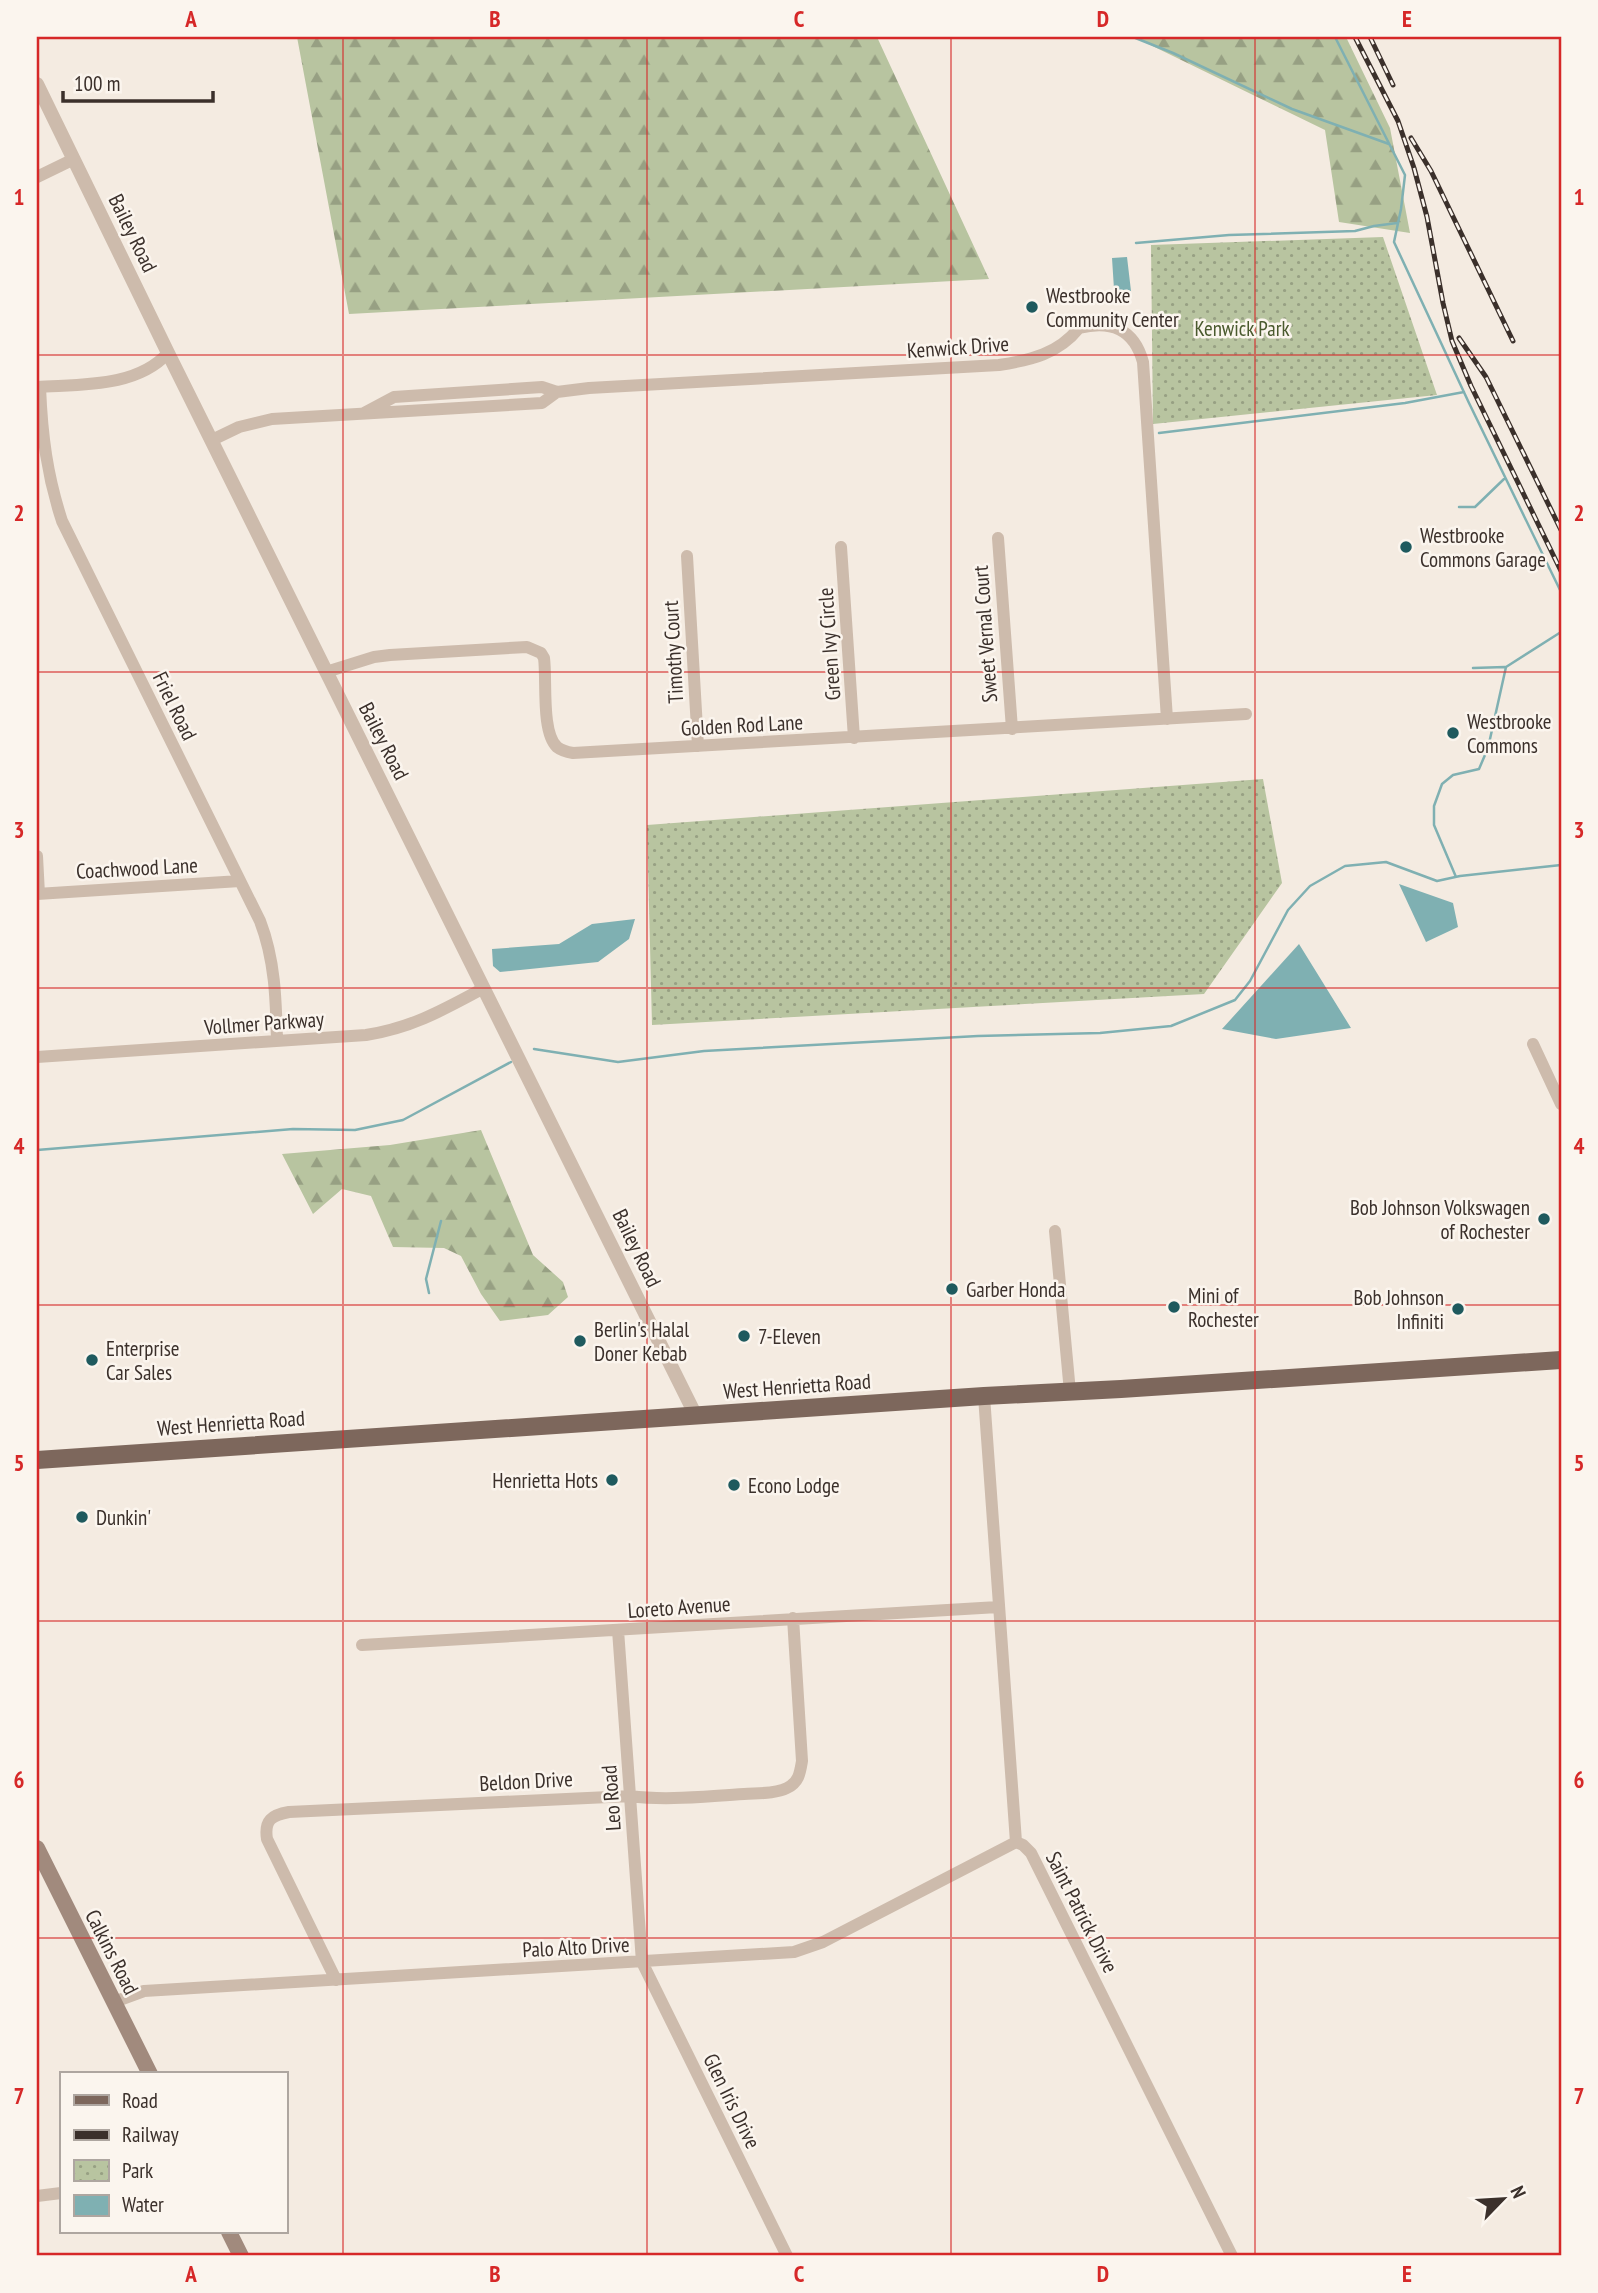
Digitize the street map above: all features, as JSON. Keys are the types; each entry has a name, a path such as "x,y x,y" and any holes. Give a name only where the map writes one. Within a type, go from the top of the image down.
{"main road":[{"name":"West Henrietta Road","path":"37,1460 1561,1360"},
{"name":"Calkins Road","path":"38,1853 149,2072"},
{"path":"230,2234 242,2256"}],"street":[{"name":"Bailey Road","path":"37,84 168,354 696,1416"},
{"path":"37,177 74,159"},
{"name":"Kenwick Drive","path":"212,440 239,426 256,421 542,403 557,392 603,387 999,365 1020,362 1056,349 1068,341 1079,328 1098,326 1120,329 1136,342 1143,362 1167,719"},
{"path":"38,387 88,384 128,377 159,364 168,354"},
{"name":"Friel Road","path":"38,387 47,466 62,522 263,928 274,975 277,1041"},
{"name":"Sweet Vernal Court","path":"998,538 1012,729"},
{"name":"Green Ivy Circle","path":"841,547 854,738"},
{"name":"Timothy Court","path":"687,556 698,746"},
{"name":"Golden Rod Lane","path":"326,672 374,657 390,655 527,647 541,653 544,658 549,731 552,740 559,749 581,753 1246,714"},
{"path":"37,856 38,894"},
{"name":"Coachwood Lane","path":"38,894 240,881"},
{"name":"Vollmer Parkway","path":"37,1057 389,1032 434,1015 484,988"},
{"path":"1533,1044 1561,1104"},
{"path":"1055,1231 1070,1392"},
{"name":"Saint Patrick Drive","path":"984,1396 1016,1842 1031,1853 1232,2256"},
{"name":"Loreto Avenue","path":"362,1645 998,1607"},
{"name":"Beldon Drive","path":"336,1980 267,1839 265,1829 271,1818 289,1812 778,1791 794,1784 800,1774 802,1761 793,1618"},
{"name":"Leo Road","path":"618,1630 642,1962"},
{"name":"Palo Alto Drive","path":"114,2002 144,1991 781,1953 808,1948 1016,1842"},
{"name":"Glen Iris Drive","path":"642,1962 786,2256"},
{"path":"37,2196 60,2193"}],"green space":[{"path":"297,37 877,37 989,279 349,314"},
{"path":"1134,37 1346,37 1390,128 1410,233 1339,222 1325,130"},
{"name":"Kenwick Park","path":"1383,237 1437,395 1153,424 1151,245"},
{"path":"1263,779 1282,883 1204,994 652,1025 647,825"},
{"path":"481,1130 533,1255 563,1282 568,1297 548,1315 500,1321 481,1294 461,1256 444,1248 393,1247 371,1196 342,1189 313,1214 282,1154 390,1145"}],"water":[{"path":"1127,257 1131,291 1112,292 1112,258"},
{"path":"1399,884 1453,903 1458,927 1426,942"},
{"path":"635,919 629,939 598,962 500,972 493,966 492,949 559,944 592,924"},
{"path":"1299,944 1351,1028 1276,1039 1222,1029"}],"waterway":[{"path":"1133,37 1292,109 1389,144"},
{"path":"1335,37 1405,175 1394,242 1561,592"},
{"path":"1136,243 1229,235 1355,231 1397,223"},
{"path":"1159,433 1405,403 1464,392"},
{"path":"1459,507 1475,507 1504,479"},
{"path":"1456,877 1434,825 1434,806 1442,784 1453,775 1479,769 1488,748 1506,667 1561,632"},
{"path":"1473,668 1505,667"},
{"path":"534,1049 618,1062 704,1051 978,1036 1100,1033 1171,1026 1235,1000 1250,981 1288,910 1310,886 1345,866 1386,862 1437,881 1561,865"},
{"path":"37,1150 293,1129 355,1130 403,1120 511,1062"},
{"path":"429,1293 426,1279 441,1221"}],"railway":[{"path":"1355,37 1398,121 1414,168 1427,217 1452,341 1471,386 1561,571"},
{"path":"1370,37 1393,85"},
{"path":"1411,138 1431,171 1513,341"},
{"path":"1459,338 1486,377 1561,530"}],"place":[{"name":"Westbrooke Community Center","path":"1032,307"},
{"name":"Westbrooke Commons Garage","path":"1406,547"},
{"name":"Westbrooke Commons","path":"1453,733"},
{"name":"Bob Johnson Volkswagen of Rochester","path":"1544,1219"},
{"name":"Garber Honda","path":"952,1289"},
{"name":"Mini of Rochester","path":"1174,1307"},
{"name":"Bob Johnson Infiniti","path":"1458,1309"},
{"name":"7-Eleven","path":"744,1336"},
{"name":"Berlin's Halal Doner Kebab","path":"580,1341"},
{"name":"Enterprise Car Sales","path":"92,1360"},
{"name":"Henrietta Hots","path":"612,1480"},
{"name":"Econo Lodge","path":"734,1485"},
{"name":"Dunkin'","path":"82,1517"}]}
